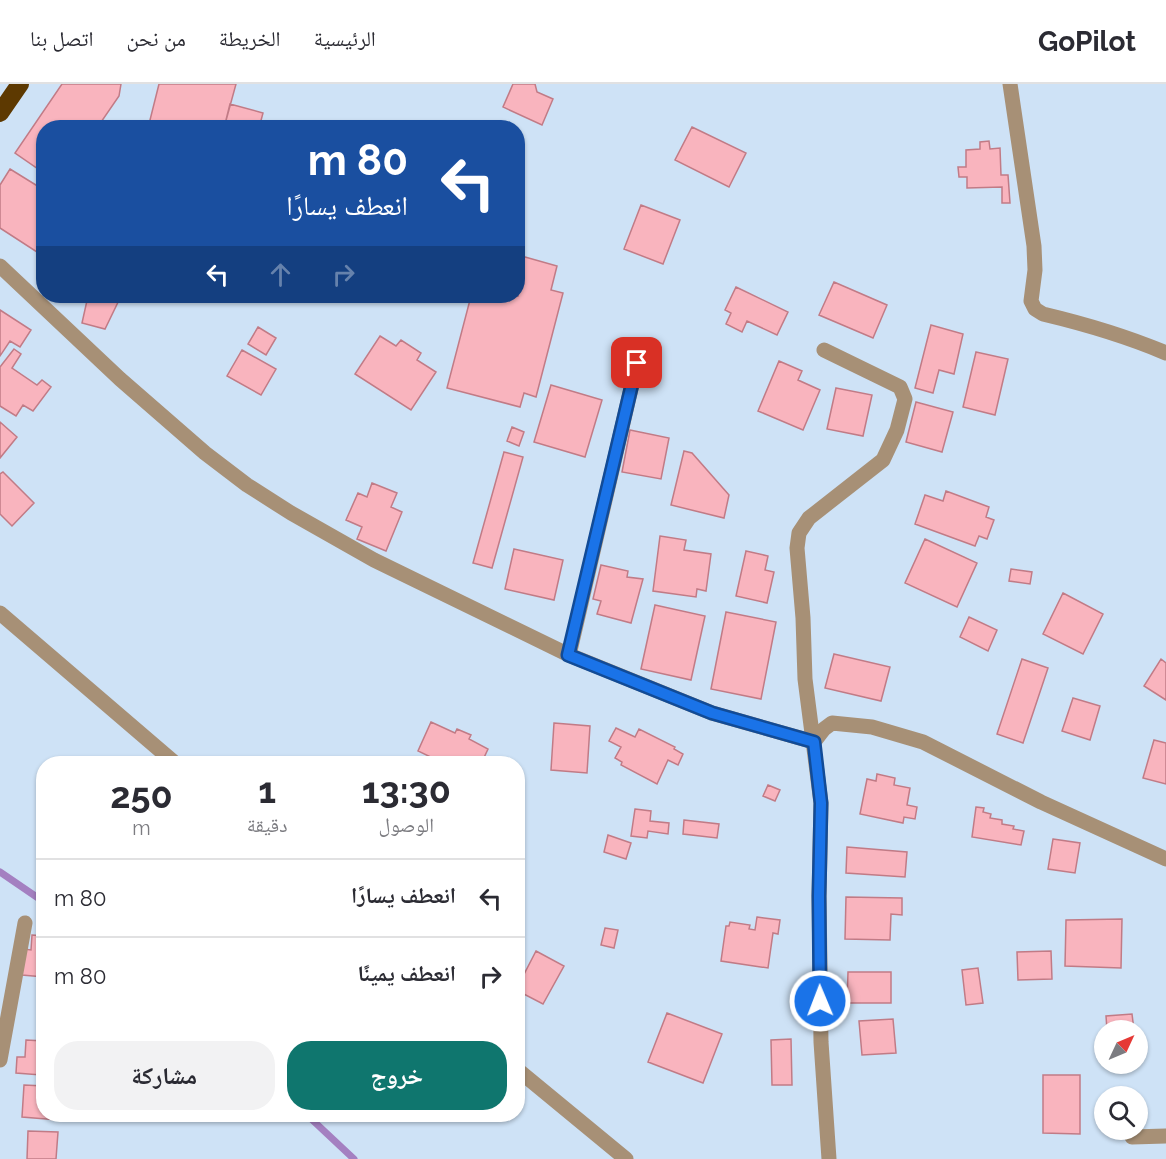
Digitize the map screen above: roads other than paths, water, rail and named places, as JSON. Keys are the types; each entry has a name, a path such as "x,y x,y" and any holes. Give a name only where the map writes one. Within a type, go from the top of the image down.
{"highway":[{"path":"0,113 20,84"}],"street":[{"path":"1010,84 1034,246 1035,270 1031,301 1035,309 1043,314 1138,341 1166,353"},
{"path":"0,266 36,300"},
{"path":"39,303 128,386 205,453 247,485 374,561 568,655 712,713 814,742"},
{"path":"824,350 900,387 905,399 897,430 883,460 809,518 799,533 797,548 805,679 821,803 819,896 821,1042 830,1159"},
{"path":"568,655 637,363"},
{"path":"0,613 167,756"},
{"path":"814,742 832,723 872,727 923,742 1041,802 1166,859"},
{"path":"0,1060 25,923"},
{"path":"525,1076 626,1159"},
{"path":"1148,1137 1166,1136"}],"waterway":[{"path":"0,872 36,897"},
{"path":"315,1122 354,1159"}]}
